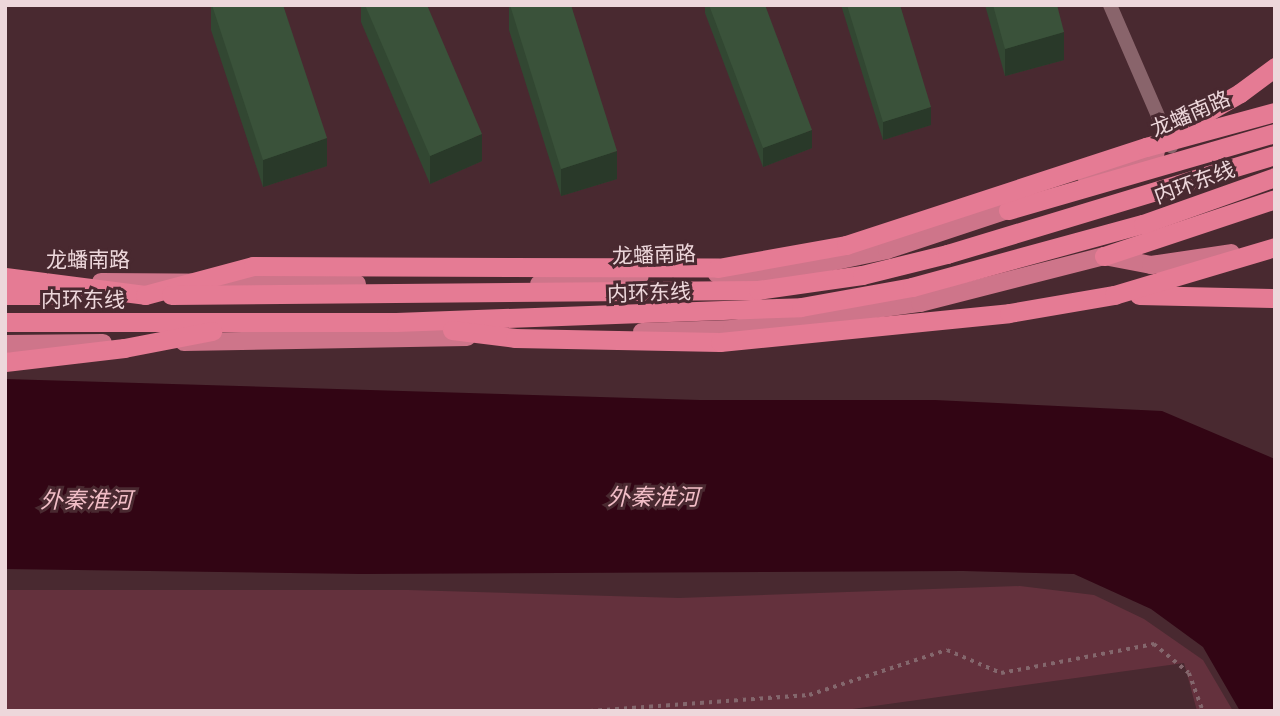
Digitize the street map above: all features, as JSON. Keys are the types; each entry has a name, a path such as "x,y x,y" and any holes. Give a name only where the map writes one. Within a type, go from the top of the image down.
{"highway":[{"path":"1146,147 1240,93 1275,67"},
{"path":"145,295 253,265 718,268 846,245 1146,147 1275,111"},
{"path":"1008,211 1275,133"},
{"name":"内环东线","path":"6,284 145,295 758,290 862,275 947,254 1275,155"},
{"name":"内环东线","path":"5,322 396,322 800,307 912,287 1143,224 1275,177"},
{"path":"1104,256 1275,199"},
{"path":"396,322 515,338 720,342 1009,313 1114,295 1275,246"},
{"path":"1114,295 1275,298"},
{"path":"7,350 124,348 253,323"}],"main road":[{"name":"龙蟠南路","path":"6,284 532,285 624,276 779,273 887,250 1008,211 1275,101"},
{"path":"6,284 7,350 732,329 920,303 1104,256 1151,265 1275,246"}],"street":[{"path":"1110,5 1171,146"}],"path":[{"path":"590,711 809,695 947,650 1001,673 1154,643 1189,673 1203,711"}],"shaded area":[{"path":"1020,586 1094,595 1144,619 1203,660 1233,711 1197,711 1184,663 838,711 5,711 5,590 408,590 679,598"}],"water":[{"name":"外秦淮河","path":"5,379 700,400 935,400 1162,411 1275,459 1275,711 1240,711 1203,647 1151,609 1074,574 963,571 361,574 5,569"}],"building":[{"path":"212,5 283,5 327,138 263,160"},
{"path":"365,5 427,5 482,134 430,156"},
{"path":"510,5 571,5 617,151 561,169"},
{"path":"709,5 765,5 812,130 763,148"},
{"path":"847,5 900,5 931,107 883,122"},
{"path":"993,5 1057,5 1064,32 1005,49"}]}
